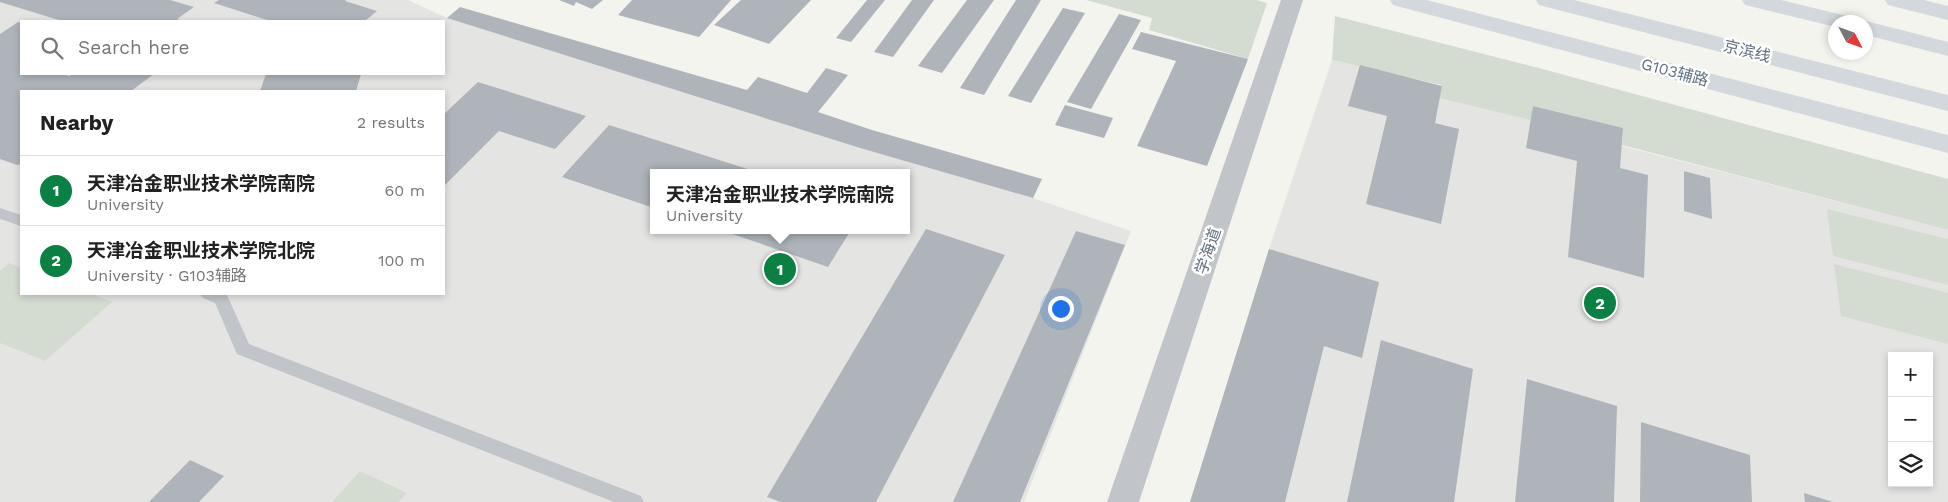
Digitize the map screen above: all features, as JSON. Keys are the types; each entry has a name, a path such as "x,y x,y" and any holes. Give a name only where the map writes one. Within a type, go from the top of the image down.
{"main road":[{"name":"京滨线","path":"1546,0 1948,103"},
{"path":"1753,0 1828,18"},
{"path":"1896,0 1948,13"},
{"name":"G103辅路","path":"1405,1 1948,144"},
{"path":"1873,30 1948,49"}],"street":[{"name":"学海道","path":"1123,502 1292,0"}],"lane":[{"path":"0,213 20,221"},
{"path":"211,295 221,299 243,349 635,502"}],"shaded area":[{"path":"0,0 408,0 447,18 860,148 1033,198 1131,231 1024,502 0,502"},
{"path":"1086,0 1256,0 1267,3 1248,59 1149,30 1152,18"},
{"path":"1335,16 1539,68 1948,179 1948,230 1622,145 1623,128 1533,106 1531,120 1439,98 1442,85 1332,60"},
{"path":"1332,60 1442,86 1440,98 1531,119 1533,106 1623,128 1622,146 1948,230 1948,502 1190,502 1269,249"},
{"path":"1827,209 1948,239 1948,285 1833,256"},
{"path":"9,263 20,268 20,295 94,295 112,302 45,361 0,343 0,271"},
{"path":"1834,264 1948,293 1948,344 1841,316"},
{"path":"360,471 407,493 399,502 332,502"}],"building":[{"path":"0,0 170,0 194,7 177,19 180,20 59,20 0,2"},
{"path":"219,0 346,0 377,11 366,20 267,20 214,3"},
{"path":"559,0 603,0 592,9 576,2 574,6"},
{"path":"632,0 731,0 699,37 618,15"},
{"path":"741,0 811,0 769,44 714,25"},
{"path":"867,0 885,0 851,42 836,38"},
{"path":"912,0 934,0 893,57 874,52"},
{"path":"967,0 994,0 942,73 918,66"},
{"path":"1016,0 1041,0 984,95 960,88"},
{"path":"460,7 747,90 758,77 807,93 826,68 848,75 818,112 872,130 1042,179 1033,198 860,148 447,18"},
{"path":"1063,8 1085,13 1031,103 1008,96"},
{"path":"1119,14 1141,20 1091,109 1067,102"},
{"path":"18,22 20,23 20,75 153,75 132,90 20,90 20,164 17,165 0,159 0,34"},
{"path":"1141,32 1248,59 1207,166 1137,146 1176,61 1132,49"},
{"path":"1360,65 1442,86 1435,123 1459,129 1441,224 1366,204 1387,116 1348,106"},
{"path":"266,75 361,75 356,90 260,90"},
{"path":"478,82 586,116 555,149 499,131 445,185 445,113"},
{"path":"1065,105 1113,118 1104,138 1055,125"},
{"path":"1533,106 1623,128 1620,168 1648,175 1644,278 1568,257 1577,161 1526,148"},
{"path":"609,125 748,169 650,169 650,207 562,177"},
{"path":"1684,171 1710,178 1712,219 1684,211"},
{"path":"926,229 1005,255 876,502 781,502 767,497"},
{"path":"1076,231 1125,245 1020,502 953,502"},
{"path":"733,234 849,234 828,267"},
{"path":"1269,249 1379,282 1362,358 1324,346 1285,502 1190,502"},
{"path":"1381,340 1473,369 1454,502 1347,502"},
{"path":"1527,379 1617,406 1614,502 1515,502"},
{"path":"1641,422 1750,455 1752,502 1640,502"},
{"path":"190,460 224,476 199,502 149,502"},
{"path":"1804,493 1833,502 1805,502"}],"place":[{"name":"天津冶金职业技术学院南院","path":"780,269"},
{"name":"天津冶金职业技术学院北院","path":"1600,303"}]}
